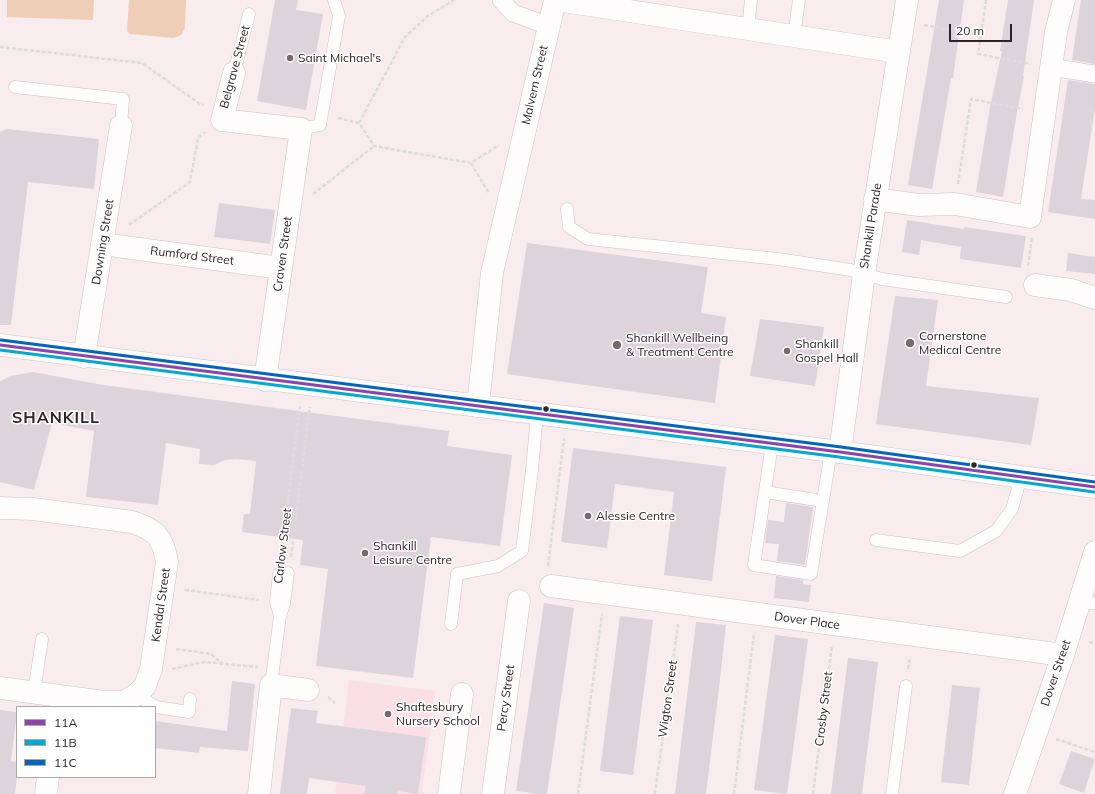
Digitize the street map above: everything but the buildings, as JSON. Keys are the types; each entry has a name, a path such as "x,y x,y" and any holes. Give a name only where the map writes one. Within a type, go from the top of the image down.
{"street":[{"path":"501,0 513,13 549,26"},
{"path":"556,0 899,52"},
{"name":"Malvern Street","path":"478,406 492,273 556,0"},
{"name":"Shankill Parade","path":"836,452 906,0"},
{"path":"875,199 919,205 955,204 1030,217 1056,32 1064,0"},
{"path":"1051,67 1095,74"},
{"name":"Belgrave Street","path":"223,116 234,73"},
{"path":"223,116 302,129"},
{"name":"Downing Street","path":"84,357 121,126"},
{"name":"Craven Street","path":"265,380 302,129"},
{"name":"Rumford Street","path":"102,244 281,268"},
{"path":"1035,285 1071,290 1095,298"},
{"path":"0,346 836,452 1095,487"},
{"path":"0,362 26,349"},
{"name":"Kendal Street","path":"0,508 33,509 132,522 145,526 157,534 173,565 151,669 142,687"},
{"name":"Dover Street","path":"1015,794 1063,655 1087,604 1095,552"},
{"name":"Dover Place","path":"552,586 1063,655"},
{"name":"Percy Street","path":"494,794 519,601"},
{"path":"272,677 308,690"},
{"name":"Carlow Street","path":"259,794 272,677"},
{"path":"0,688 34,693 60,702 124,702 142,687"},
{"path":"450,794 462,694"},
{"path":"46,794 48,778"}],"lane":[{"path":"302,129 320,125 339,16 334,0"},
{"path":"748,29 751,0"},
{"path":"794,36 799,0"},
{"name":"Belgrave Street","path":"234,73 249,14"},
{"path":"15,87 123,99 121,126"},
{"path":"567,209 569,227 588,239 778,259 851,270 882,279 1006,297"},
{"path":"451,624 457,574 498,566 522,551 537,414"},
{"path":"772,444 754,565 812,574 823,500 836,452"},
{"path":"876,540 960,551 996,531 1012,509 1021,477"},
{"path":"765,492 823,500"},
{"path":"280,616 284,604 283,573"},
{"name":"Carlow Street","path":"272,677 280,616 276,602 283,573"},
{"path":"34,693 42,639"},
{"path":"892,794 906,686"},
{"path":"142,687 155,706"},
{"path":"156,707 189,712 190,699"}],"path":[{"path":"359,122 405,37 428,16 454,0"},
{"path":"986,0 978,54 1051,67"},
{"path":"903,22 981,35"},
{"path":"0,47 142,63 200,104 223,116 198,138 190,182 102,244"},
{"path":"955,204 971,99 1045,113"},
{"path":"322,114 359,122 374,146"},
{"path":"291,199 307,199 374,146 471,162 504,142 524,133"},
{"path":"1030,217 1032,233 1027,268 1035,285"},
{"name":"Carlow Street","path":"283,573 300,406"},
{"path":"283,573 291,559 310,407"},
{"path":"552,586 547,563 566,418"},
{"path":"182,590 276,602"},
{"path":"578,794 605,593"},
{"name":"Wigton Street","path":"654,794 681,603"},
{"path":"734,794 756,614"},
{"name":"Crosby Street","path":"813,794 835,624"},
{"path":"906,686 912,635"},
{"path":"176,642 175,649 211,654 222,663"},
{"path":"142,687 177,666 204,662 222,663 272,677"},
{"path":"1036,733 1095,752"}],"shaded area":[{"path":"7,0 94,0 93,20 7,17"},
{"path":"129,0 186,0 185,28 181,35 174,38 130,34 127,31"},
{"name":"Shaftesbury Nursery School","path":"349,680 435,691 422,792 429,794 335,794"}],"transit line":[{"name":"11C","path":"1,340 841,447 1095,482"},
{"name":"11A","path":"0,345 840,452 1095,487"},
{"name":"11B","path":"0,350 839,457 1094,492"}],"place":[{"name":"Saint Michael's","path":"290,58"},
{"name":"Cornerstone Medical Centre","path":"910,343"},
{"name":"Shankill Wellbeing & Treatment Centre","path":"617,345"},
{"name":"Shankill Gospel Hall","path":"787,351"},
{"name":"Alessie Centre","path":"588,516"},
{"name":"Shankill Leisure Centre","path":"365,553"},
{"name":"Shaftesbury Nursery School","path":"388,714"}],"district":[{"name":"SHANKILL","path":"56,418"}]}
